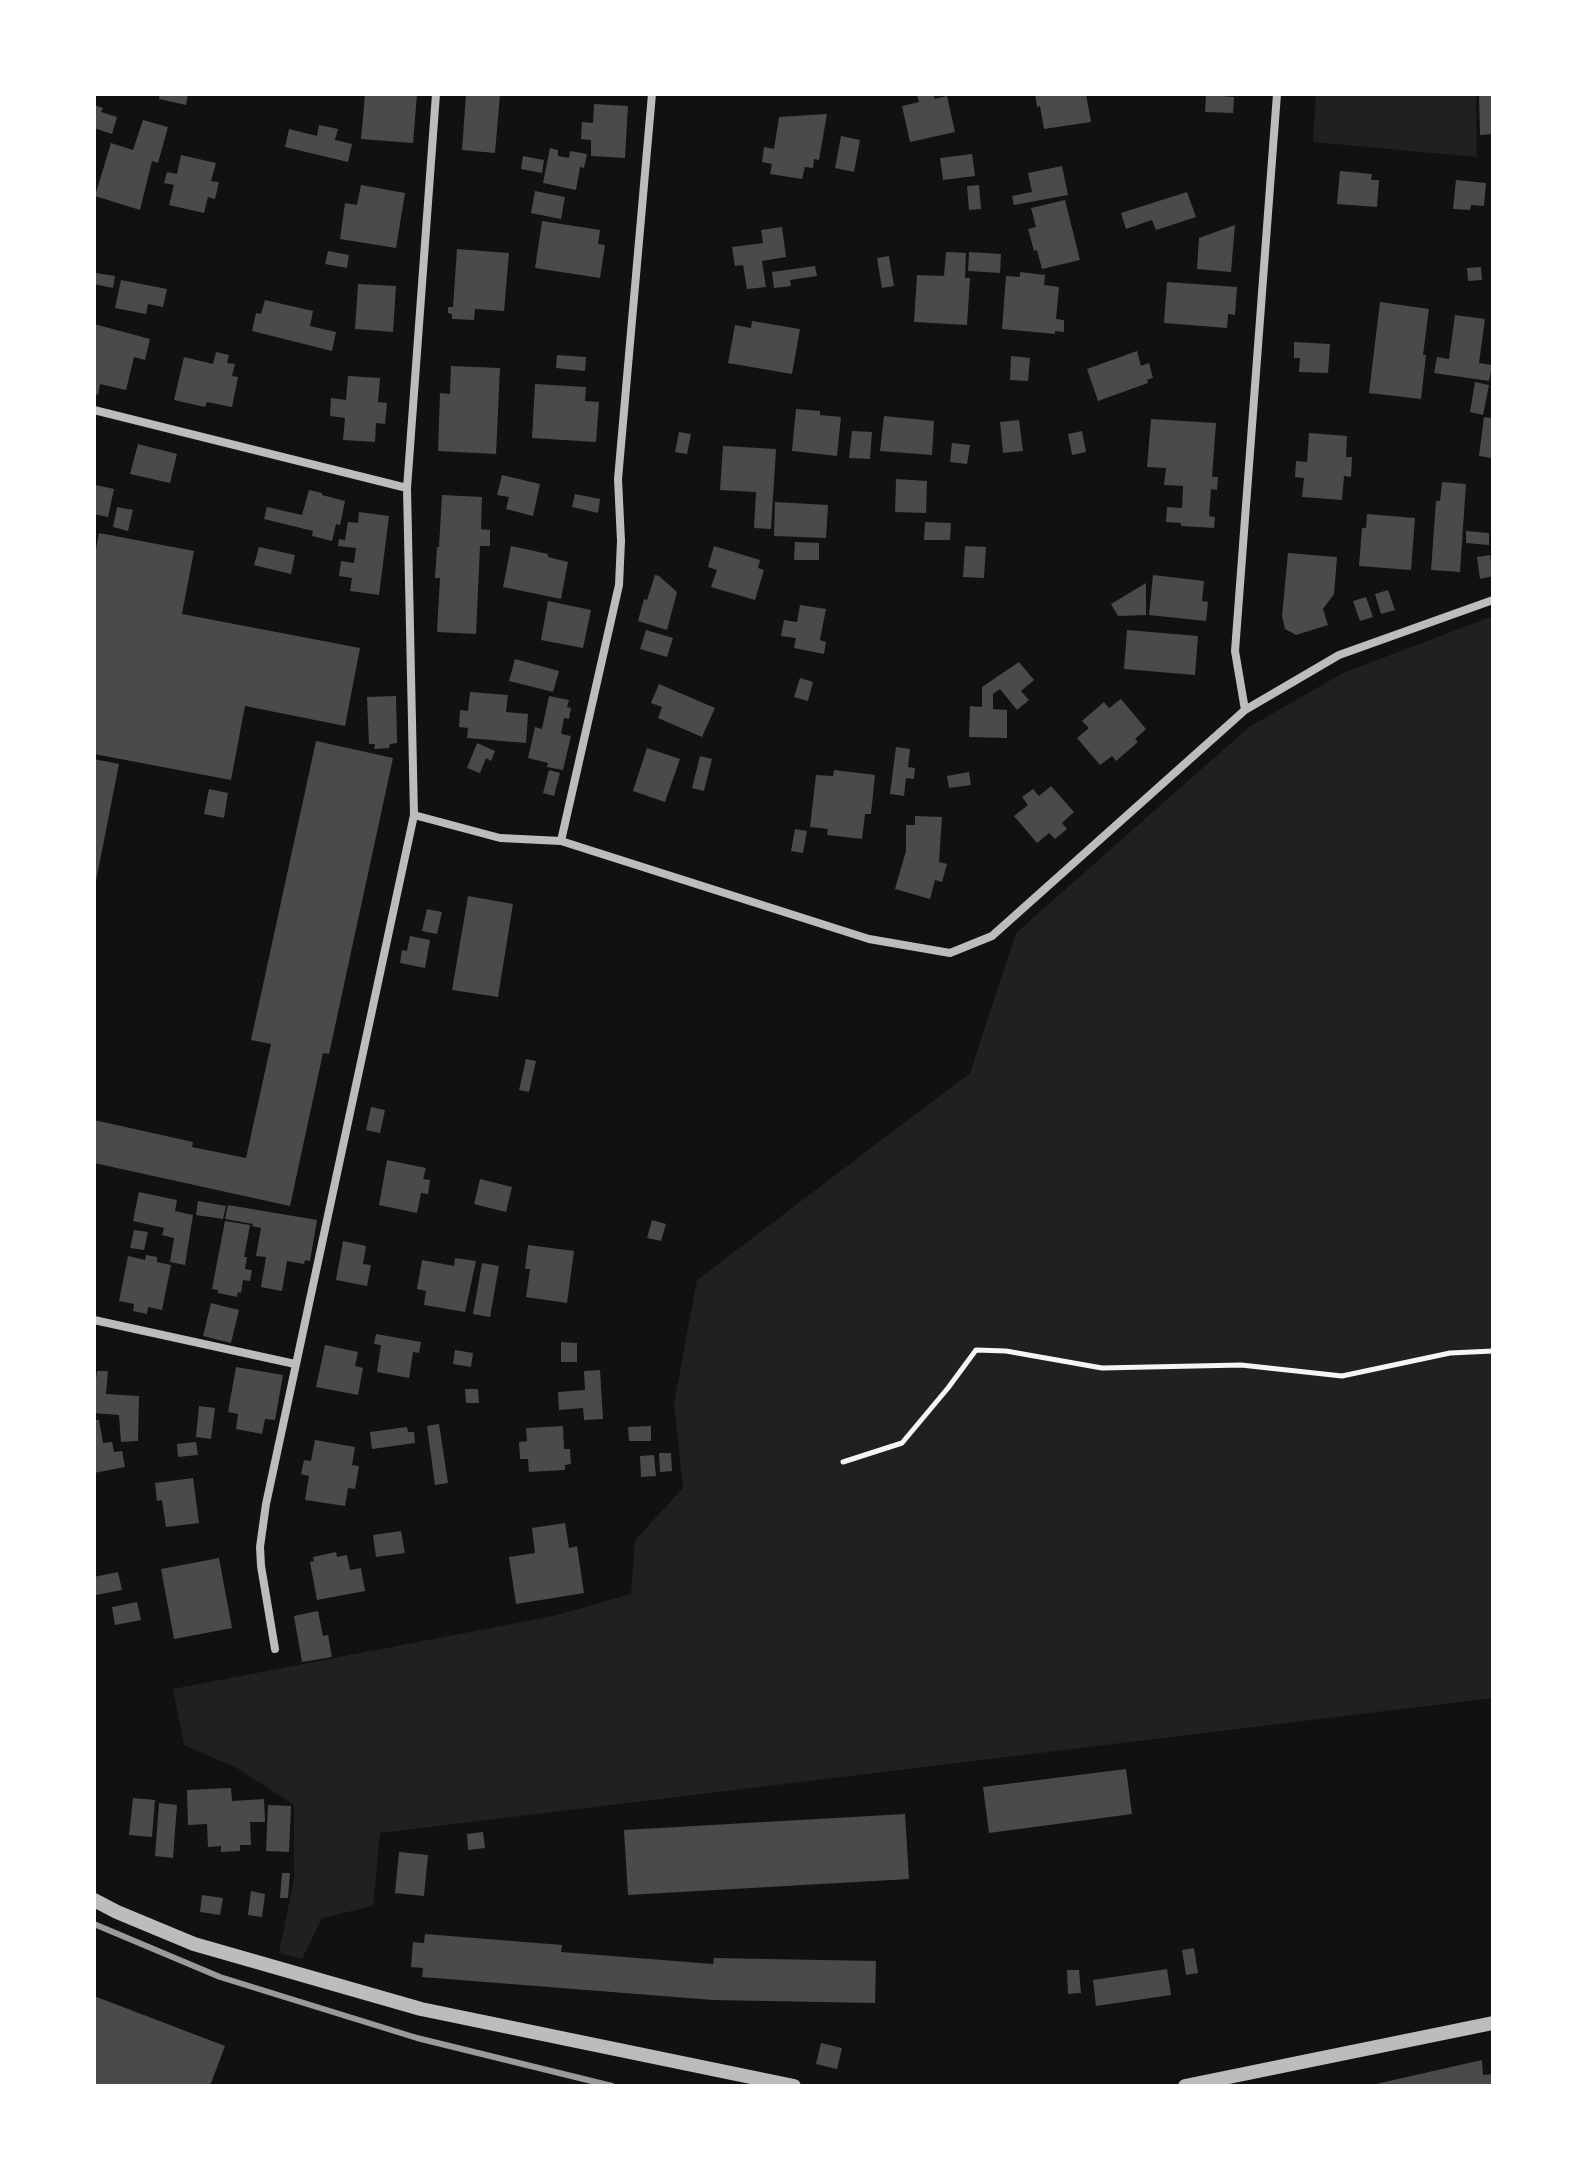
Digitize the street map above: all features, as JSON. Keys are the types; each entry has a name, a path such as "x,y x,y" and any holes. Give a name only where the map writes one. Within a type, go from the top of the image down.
{"street":[{"path":"275,1649 261,1566 260,1547 266,1504 414,815 407,488 436,94"},
{"path":"561,841 619,585 621,541 618,479 652,94"},
{"path":"1245,710 1235,651 1277,94"},
{"path":"94,410 407,488"},
{"path":"414,815 500,838 561,841 869,939 950,953 992,936 1245,710 1339,655 1493,600"},
{"path":"94,1320 295,1364"},
{"path":"94,1900 194,1944 421,2009 794,2086"},
{"path":"1185,2086 1493,2023"}],"path":[{"path":"843,1462 902,1443 976,1350 1006,1351 1102,1368 1241,1365 1342,1376 1450,1353 1493,1351"}],"shaded area":[{"path":"1316,94 1476,94 1477,157 1313,142"},
{"path":"1493,616 1493,1698 380,1833 373,1906 322,1918 302,1959 279,1953 294,1879 294,1805 237,1768 184,1745 173,1689 553,1616 631,1594 635,1540 683,1488 674,1403 697,1280 970,1073 1016,933 1249,727 1343,673"}],"building":[{"path":"160,94 188,94 186,105 159,99"},
{"path":"417,94 413,143 361,139 365,95"},
{"path":"466,94 500,94 495,153 462,150"},
{"path":"933,94 935,99 947,96 955,132 910,142 902,106 919,102 917,95"},
{"path":"1035,94 1086,94 1091,122 1044,129"},
{"path":"1479,94 1493,94 1493,134 1480,135"},
{"path":"1206,95 1234,97 1233,113 1205,112"},
{"path":"594,104 628,106 625,158 591,156 591,140 581,139 582,122 593,123"},
{"path":"94,105 103,108 101,112 117,117 112,134 94,128"},
{"path":"827,114 819,160 814,159 813,168 805,167 802,179 770,174 772,164 762,162 764,147 774,149 779,117"},
{"path":"143,120 168,127 158,163 152,161 140,210 95,196 111,143 133,150"},
{"path":"319,125 338,129 335,140 352,144 348,162 285,147 289,129 317,136"},
{"path":"841,136 860,140 854,172 835,168"},
{"path":"550,148 558,150 558,156 569,158 570,151 587,154 584,168 580,167 576,190 543,183"},
{"path":"972,154 975,176 943,180 940,158"},
{"path":"181,155 216,163 211,181 219,182 215,199 208,197 204,213 169,205 174,185 164,183 167,172 177,174"},
{"path":"523,156 544,160 542,173 521,169"},
{"path":"1062,166 1068,195 1014,205 1012,196 1032,192 1028,173"},
{"path":"1340,171 1372,174 1371,180 1379,180 1377,207 1337,204"},
{"path":"1456,180 1486,183 1484,206 1471,205 1470,210 1453,209"},
{"path":"361,185 405,193 396,248 340,239 345,203 357,205"},
{"path":"979,185 981,209 969,210 967,186"},
{"path":"535,191 565,197 561,219 531,213"},
{"path":"1187,192 1196,217 1156,230 1152,220 1126,229 1121,213"},
{"path":"1065,200 1080,260 1042,269 1028,229 1036,227 1031,208"},
{"path":"542,221 600,230 598,244 605,245 600,278 535,268"},
{"path":"1235,225 1231,272 1197,269 1199,238"},
{"path":"782,227 786,257 762,261 766,287 747,289 743,265 735,266 732,247 763,243 761,230"},
{"path":"457,249 509,253 504,311 475,309 474,320 452,319 448,307 453,307"},
{"path":"328,251 349,255 347,268 325,264"},
{"path":"946,252 966,253 965,278 970,278 967,325 914,322 917,275 944,276"},
{"path":"969,252 1001,254 1000,273 968,271"},
{"path":"889,256 894,286 882,288 877,258"},
{"path":"815,266 817,276 790,280 791,286 774,288 772,272"},
{"path":"1481,267 1482,280 1468,281 1467,268"},
{"path":"1020,272 1045,275 1044,285 1059,287 1056,319 1064,320 1064,332 1055,331 1055,334 1002,329 1006,276 1020,277"},
{"path":"96,273 115,276 113,288 94,284"},
{"path":"121,280 167,289 163,307 148,304 146,314 115,308"},
{"path":"1167,282 1237,287 1235,315 1228,314 1227,328 1164,323"},
{"path":"358,284 396,286 393,332 355,329"},
{"path":"265,300 313,311 310,326 336,332 332,351 252,331 256,313 261,314"},
{"path":"1380,302 1429,309 1421,399 1369,393"},
{"path":"1455,315 1485,319 1479,363 1492,365 1489,381 1434,373 1437,357 1449,359"},
{"path":"752,321 800,329 792,374 728,363 735,325 751,328"},
{"path":"94,324 150,339 145,360 134,357 126,390 100,384 98,395 94,394"},
{"path":"1294,342 1330,344 1328,373 1299,372 1300,358 1294,358"},
{"path":"1137,351 1141,366 1149,363 1153,378 1147,380 1148,383 1098,401 1087,369"},
{"path":"216,352 229,355 227,363 235,364 232,376 238,377 232,407 207,402 205,407 174,400 184,357 213,364"},
{"path":"557,355 586,357 585,371 556,368"},
{"path":"1011,356 1030,358 1028,381 1010,380"},
{"path":"451,366 500,368 496,454 438,451 440,393 450,394"},
{"path":"348,376 380,378 378,402 387,403 385,424 376,423 375,442 343,440 345,418 330,416 331,398 346,400"},
{"path":"1475,382 1489,385 1483,415 1470,412"},
{"path":"535,384 586,387 585,401 599,402 596,442 532,438"},
{"path":"796,409 841,417 837,456 792,451"},
{"path":"884,416 934,421 932,455 880,451"},
{"path":"1484,417 1493,418 1492,458 1479,456"},
{"path":"1151,419 1216,423 1212,477 1218,477 1217,490 1211,489 1209,516 1215,517 1214,528 1166,522 1167,507 1182,508 1183,486 1164,485 1166,468 1147,467"},
{"path":"1019,420 1023,451 1003,453 1000,422"},
{"path":"852,431 872,432 870,459 849,458"},
{"path":"1082,431 1086,452 1072,455 1068,434"},
{"path":"679,432 691,434 687,454 675,452"},
{"path":"1309,433 1347,436 1346,457 1352,457 1351,477 1344,476 1342,500 1302,497 1304,478 1295,477 1296,461 1307,462"},
{"path":"952,443 970,445 967,464 950,462"},
{"path":"138,444 177,454 170,483 130,474"},
{"path":"723,446 776,449 771,529 754,528 756,492 720,490"},
{"path":"502,475 540,484 533,516 506,509 509,497 497,495"},
{"path":"896,479 927,481 926,513 895,512"},
{"path":"1442,482 1466,484 1460,572 1431,570 1436,501 1440,501"},
{"path":"96,485 114,489 108,517 94,514"},
{"path":"309,490 345,501 340,525 336,524 332,541 312,536 313,531 264,519 267,507 302,515"},
{"path":"575,494 600,499 598,513 572,507"},
{"path":"442,495 482,497 481,529 490,530 490,546 480,546 476,634 437,632 440,578 435,578"},
{"path":"775,502 828,505 826,538 774,536"},
{"path":"117,507 133,510 128,531 113,527"},
{"path":"359,512 389,516 379,595 350,591 352,578 339,576 341,561 354,563 356,548 338,546 339,539 345,540 348,522 358,523"},
{"path":"1367,514 1415,518 1411,570 1359,566 1362,528 1366,528"},
{"path":"925,522 951,523 950,540 924,540"},
{"path":"1466,531 1489,533 1489,545 1466,543"},
{"path":"99,533 194,551 182,614 360,648 345,726 245,706 231,780 94,754 94,560"},
{"path":"795,542 819,543 819,560 794,560"},
{"path":"511,546 568,562 561,599 503,587"},
{"path":"714,546 760,560 758,568 764,570 755,600 711,587 717,570 708,567"},
{"path":"965,546 986,547 984,578 963,577"},
{"path":"259,547 295,555 291,574 254,565"},
{"path":"1288,553 1337,557 1334,594 1323,609 1328,625 1296,635 1285,629 1282,616"},
{"path":"1490,555 1493,576 1480,579 1477,557"},
{"path":"655,575 677,592 667,630 638,621"},
{"path":"1153,575 1204,581 1202,601 1208,602 1206,621 1149,615"},
{"path":"1146,583 1146,615 1118,616 1111,604"},
{"path":"1388,590 1395,610 1381,614 1375,594"},
{"path":"1366,597 1373,617 1360,621 1353,601"},
{"path":"548,601 591,610 583,648 541,640"},
{"path":"800,605 826,609 820,640 826,642 824,654 794,648 796,638 781,636 784,620 797,622"},
{"path":"646,630 673,638 667,657 640,649"},
{"path":"1127,630 1198,636 1195,675 1124,669"},
{"path":"515,659 559,671 553,692 509,681"},
{"path":"1019,662 1034,680 1021,691 1029,700 1017,710 1000,689 993,694 993,709 1007,710 1007,738 969,737 970,706 982,707 982,687"},
{"path":"800,678 813,682 808,701 794,697"},
{"path":"659,684 715,708 702,737 658,718 662,707 651,703"},
{"path":"470,692 508,695 506,712 528,714 526,743 467,738 468,728 459,727 460,710 468,711"},
{"path":"396,696 397,743 390,744 389,748 374,749 375,744 369,744 367,697"},
{"path":"549,696 569,700 567,707 571,708 569,719 564,718 561,734 571,736 563,770 528,758 535,727 542,729"},
{"path":"1121,699 1146,729 1135,739 1138,742 1116,761 1112,756 1100,765 1077,738 1089,728 1082,721 1104,702 1109,708"},
{"path":"316,741 393,758 329,1054 323,1053 290,1206 94,1163 94,1120 193,1142 192,1147 246,1158 271,1044 251,1040"},
{"path":"477,743 495,751 491,761 486,758 480,773 467,768"},
{"path":"896,747 910,749 908,767 915,768 914,779 906,778 904,796 890,794"},
{"path":"647,748 680,759 665,802 633,791"},
{"path":"700,756 712,759 704,791 692,788"},
{"path":"94,759 119,764 95,886 94,886"},
{"path":"549,770 560,773 554,796 543,793"},
{"path":"834,770 875,775 871,814 865,814 862,839 827,835 828,829 810,827 816,775 833,776"},
{"path":"969,772 971,785 949,788 947,776"},
{"path":"1051,786 1074,812 1062,823 1067,829 1055,839 1049,833 1037,843 1014,816 1028,805 1022,797 1033,789 1039,796"},
{"path":"209,789 228,793 224,818 204,814"},
{"path":"915,816 942,817 939,862 947,864 942,882 935,880 930,899 895,889 906,851 906,825 915,825"},
{"path":"795,829 807,831 803,853 791,851"},
{"path":"468,896 513,904 498,997 452,990"},
{"path":"427,909 442,912 437,934 422,931"},
{"path":"410,936 430,940 425,968 400,963 402,950 407,951"},
{"path":"526,1059 536,1061 529,1092 519,1090"},
{"path":"371,1107 385,1110 380,1133 366,1130"},
{"path":"387,1160 426,1168 423,1179 430,1180 428,1194 421,1193 417,1213 379,1205"},
{"path":"480,1179 512,1187 506,1212 474,1204"},
{"path":"139,1192 177,1200 175,1211 193,1215 185,1265 170,1262 174,1238 162,1235 164,1228 133,1221"},
{"path":"198,1201 226,1206 223,1219 196,1215"},
{"path":"228,1205 317,1220 310,1261 305,1260 304,1264 287,1261 282,1291 261,1287 266,1257 256,1256 261,1228 225,1219"},
{"path":"652,1220 666,1224 661,1241 647,1238"},
{"path":"225,1221 250,1225 244,1257 247,1257 245,1269 252,1270 250,1281 243,1280 241,1293 238,1292 237,1297 212,1289"},
{"path":"134,1230 148,1232 144,1250 130,1248"},
{"path":"343,1241 366,1246 363,1264 371,1265 367,1286 336,1280"},
{"path":"528,1245 574,1251 567,1303 526,1297 530,1269 525,1269"},
{"path":"146,1255 157,1257 157,1262 171,1265 162,1310 148,1307 147,1314 133,1311 134,1304 119,1301 128,1256 145,1260"},
{"path":"455,1258 476,1261 465,1312 424,1305 426,1291 417,1289 422,1260 454,1266"},
{"path":"482,1263 499,1266 490,1317 473,1314"},
{"path":"211,1303 239,1310 231,1343 203,1336"},
{"path":"376,1334 421,1342 419,1353 413,1352 409,1378 377,1372 381,1345 374,1344"},
{"path":"561,1342 577,1343 577,1362 561,1362"},
{"path":"325,1345 358,1352 355,1366 363,1368 358,1395 316,1387"},
{"path":"455,1350 473,1353 471,1367 453,1364"},
{"path":"236,1367 283,1375 275,1420 265,1419 262,1434 236,1429 238,1414 228,1412"},
{"path":"600,1370 603,1419 584,1420 583,1408 559,1410 558,1392 585,1390 584,1371"},
{"path":"97,1371 108,1371 106,1394 139,1396 138,1441 121,1442 119,1415 94,1413 94,1378"},
{"path":"465,1389 478,1389 479,1403 466,1403"},
{"path":"199,1406 215,1408 211,1439 196,1437"},
{"path":"94,1420 99,1420 103,1443 112,1442 114,1452 122,1451 125,1467 94,1473"},
{"path":"439,1424 448,1483 435,1485 427,1426"},
{"path":"563,1426 564,1449 570,1449 571,1464 565,1465 565,1470 529,1472 528,1459 520,1459 519,1442 527,1441 526,1428"},
{"path":"651,1426 651,1441 629,1441 628,1427"},
{"path":"407,1427 408,1432 414,1432 415,1443 372,1449 370,1432"},
{"path":"315,1440 355,1447 352,1465 359,1466 355,1489 348,1488 345,1506 305,1500 309,1476 301,1474 304,1460 311,1461"},
{"path":"196,1442 198,1455 178,1457 177,1444"},
{"path":"659,1453 671,1453 672,1471 660,1472"},
{"path":"654,1455 656,1476 641,1477 640,1456"},
{"path":"193,1478 199,1523 166,1527 162,1500 157,1501 155,1483"},
{"path":"565,1523 569,1548 577,1546 584,1593 516,1604 509,1557 535,1553 532,1528"},
{"path":"401,1531 405,1553 376,1557 373,1535"},
{"path":"336,1552 337,1557 347,1555 350,1570 361,1568 365,1591 317,1600 310,1562 314,1561 313,1557"},
{"path":"219,1558 232,1628 174,1639 161,1569"},
{"path":"118,1572 122,1590 96,1595 94,1577"},
{"path":"137,1602 141,1620 115,1625 112,1607"},
{"path":"318,1611 323,1636 328,1635 332,1657 302,1662 294,1616"},
{"path":"1126,1769 1132,1814 989,1833 983,1787"},
{"path":"231,1788 232,1801 264,1799 265,1822 250,1822 251,1845 240,1845 240,1851 221,1852 221,1846 208,1847 207,1824 188,1825 187,1790"},
{"path":"133,1798 155,1800 152,1837 129,1835"},
{"path":"159,1803 177,1805 173,1858 155,1856"},
{"path":"268,1805 291,1806 289,1852 266,1851"},
{"path":"905,1814 909,1879 628,1895 624,1830"},
{"path":"483,1832 485,1848 468,1850 467,1834"},
{"path":"399,1852 428,1855 424,1896 395,1893"},
{"path":"282,1873 290,1873 288,1898 280,1898"},
{"path":"251,1891 265,1894 262,1917 248,1915"},
{"path":"202,1895 223,1898 220,1915 200,1912"},
{"path":"425,1934 562,1945 561,1952 713,1964 714,1958 876,1961 875,2003 713,2000 422,1977 423,1968 411,1967 413,1942 424,1943"},
{"path":"1194,1948 1198,1973 1186,1975 1182,1950"},
{"path":"1167,1969 1171,1995 1096,2006 1093,1980"},
{"path":"1067,1970 1079,1970 1081,1993 1068,1994"},
{"path":"94,1996 225,2046 210,2086 94,2086"},
{"path":"821,2043 842,2048 837,2069 816,2064"},
{"path":"1482,2060 1483,2075 1493,2074 1493,2086 1367,2086"}],"railway":[{"path":"94,1924 220,1977 417,2038 612,2086"}]}
